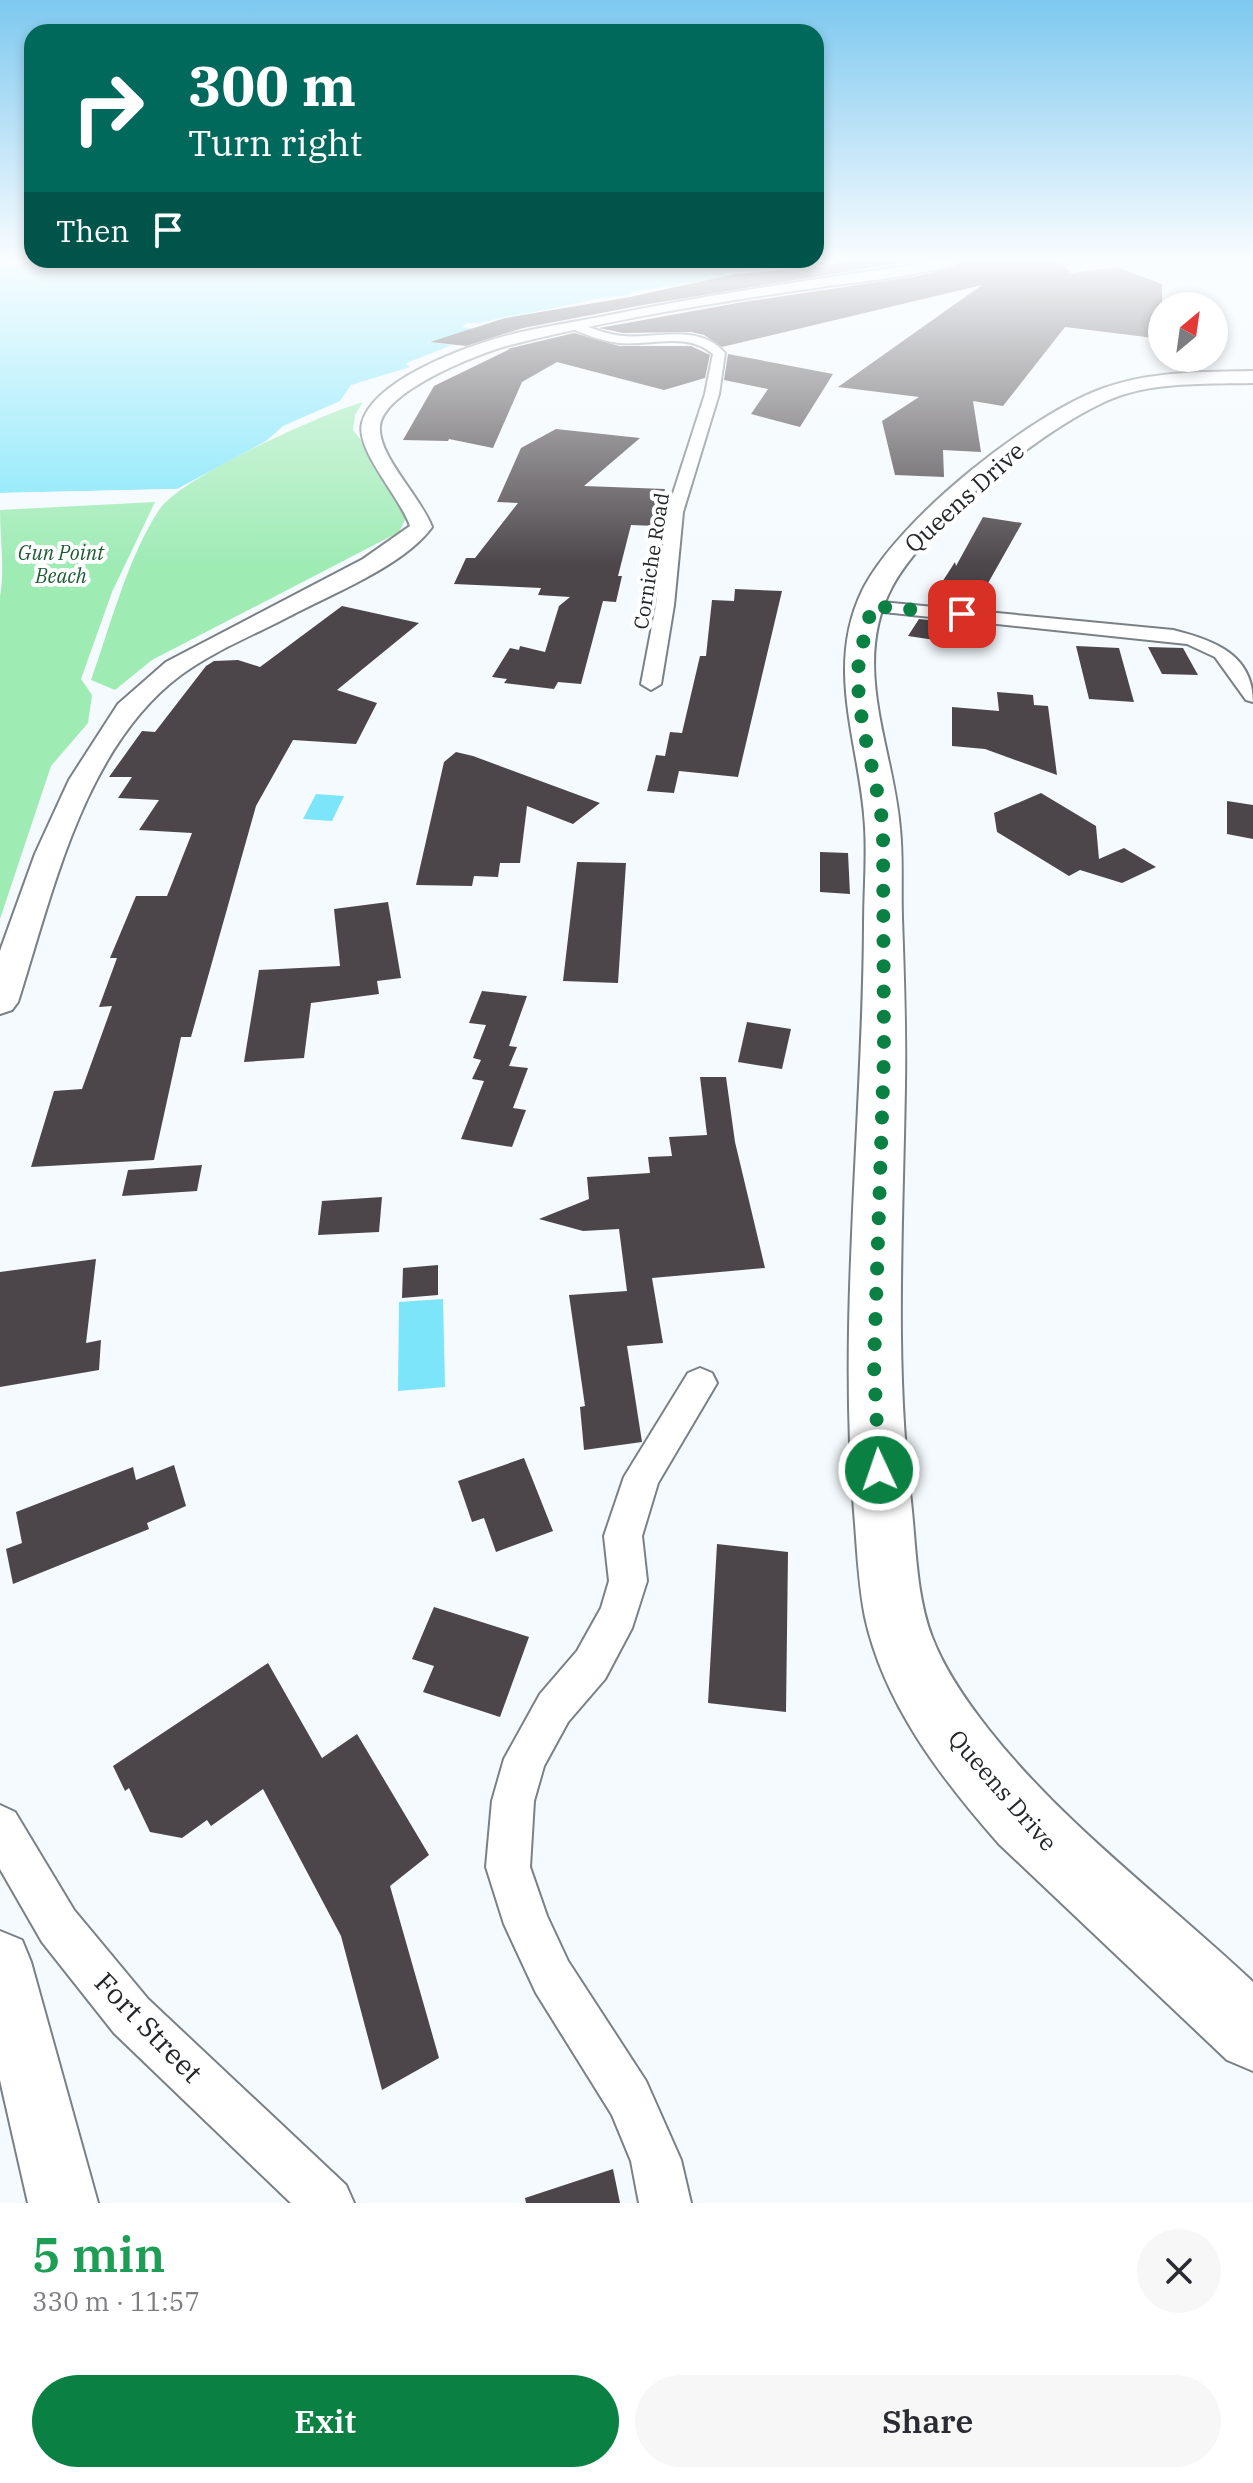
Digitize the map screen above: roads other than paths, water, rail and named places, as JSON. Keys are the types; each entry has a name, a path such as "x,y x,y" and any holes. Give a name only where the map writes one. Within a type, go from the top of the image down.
{"main road":[{"path":"0,1002 33,904 71,809 99,750 122,716 150,686 175,667 371,564 410,539 421,527 412,500 370,438 369,428 377,409 414,379 453,361"},
{"name":"Queens Drive","path":"1253,377 1206,378 1116,390 1065,413 1038,430 907,546 880,583 861,648 858,679 862,715 880,796 883,829 884,1054 874,1365 880,1496 896,1619 922,1685 956,1740 1005,1799 1058,1855 1219,1999 1253,2034"},
{"path":"0,1962 63,2203"}],"street":[{"name":"Corniche Road","path":"651,684 665,605 675,512 712,394 718,361"},
{"path":"871,606 1173,635 1222,653 1253,696"},
{"path":"665,2203 656,2160 629,2098 552,1977 527,1924 508,1867 513,1801 525,1759 554,1708 591,1665 618,1615 628,1581 623,1536 642,1477 700,1383"},
{"name":"Fort Street","path":"0,1827 58,1926 131,2016 328,2203"}],"water":[{"path":"0,361 412,361 406,364 410,367 351,385 340,401 283,426 266,441 177,489 0,493"},
{"path":"316,794 344,796 332,821 303,819"},
{"path":"443,1299 445,1387 398,1391 399,1302"}],"park label":[{"name":"Gun Point Beach","path":"61,564"}]}
